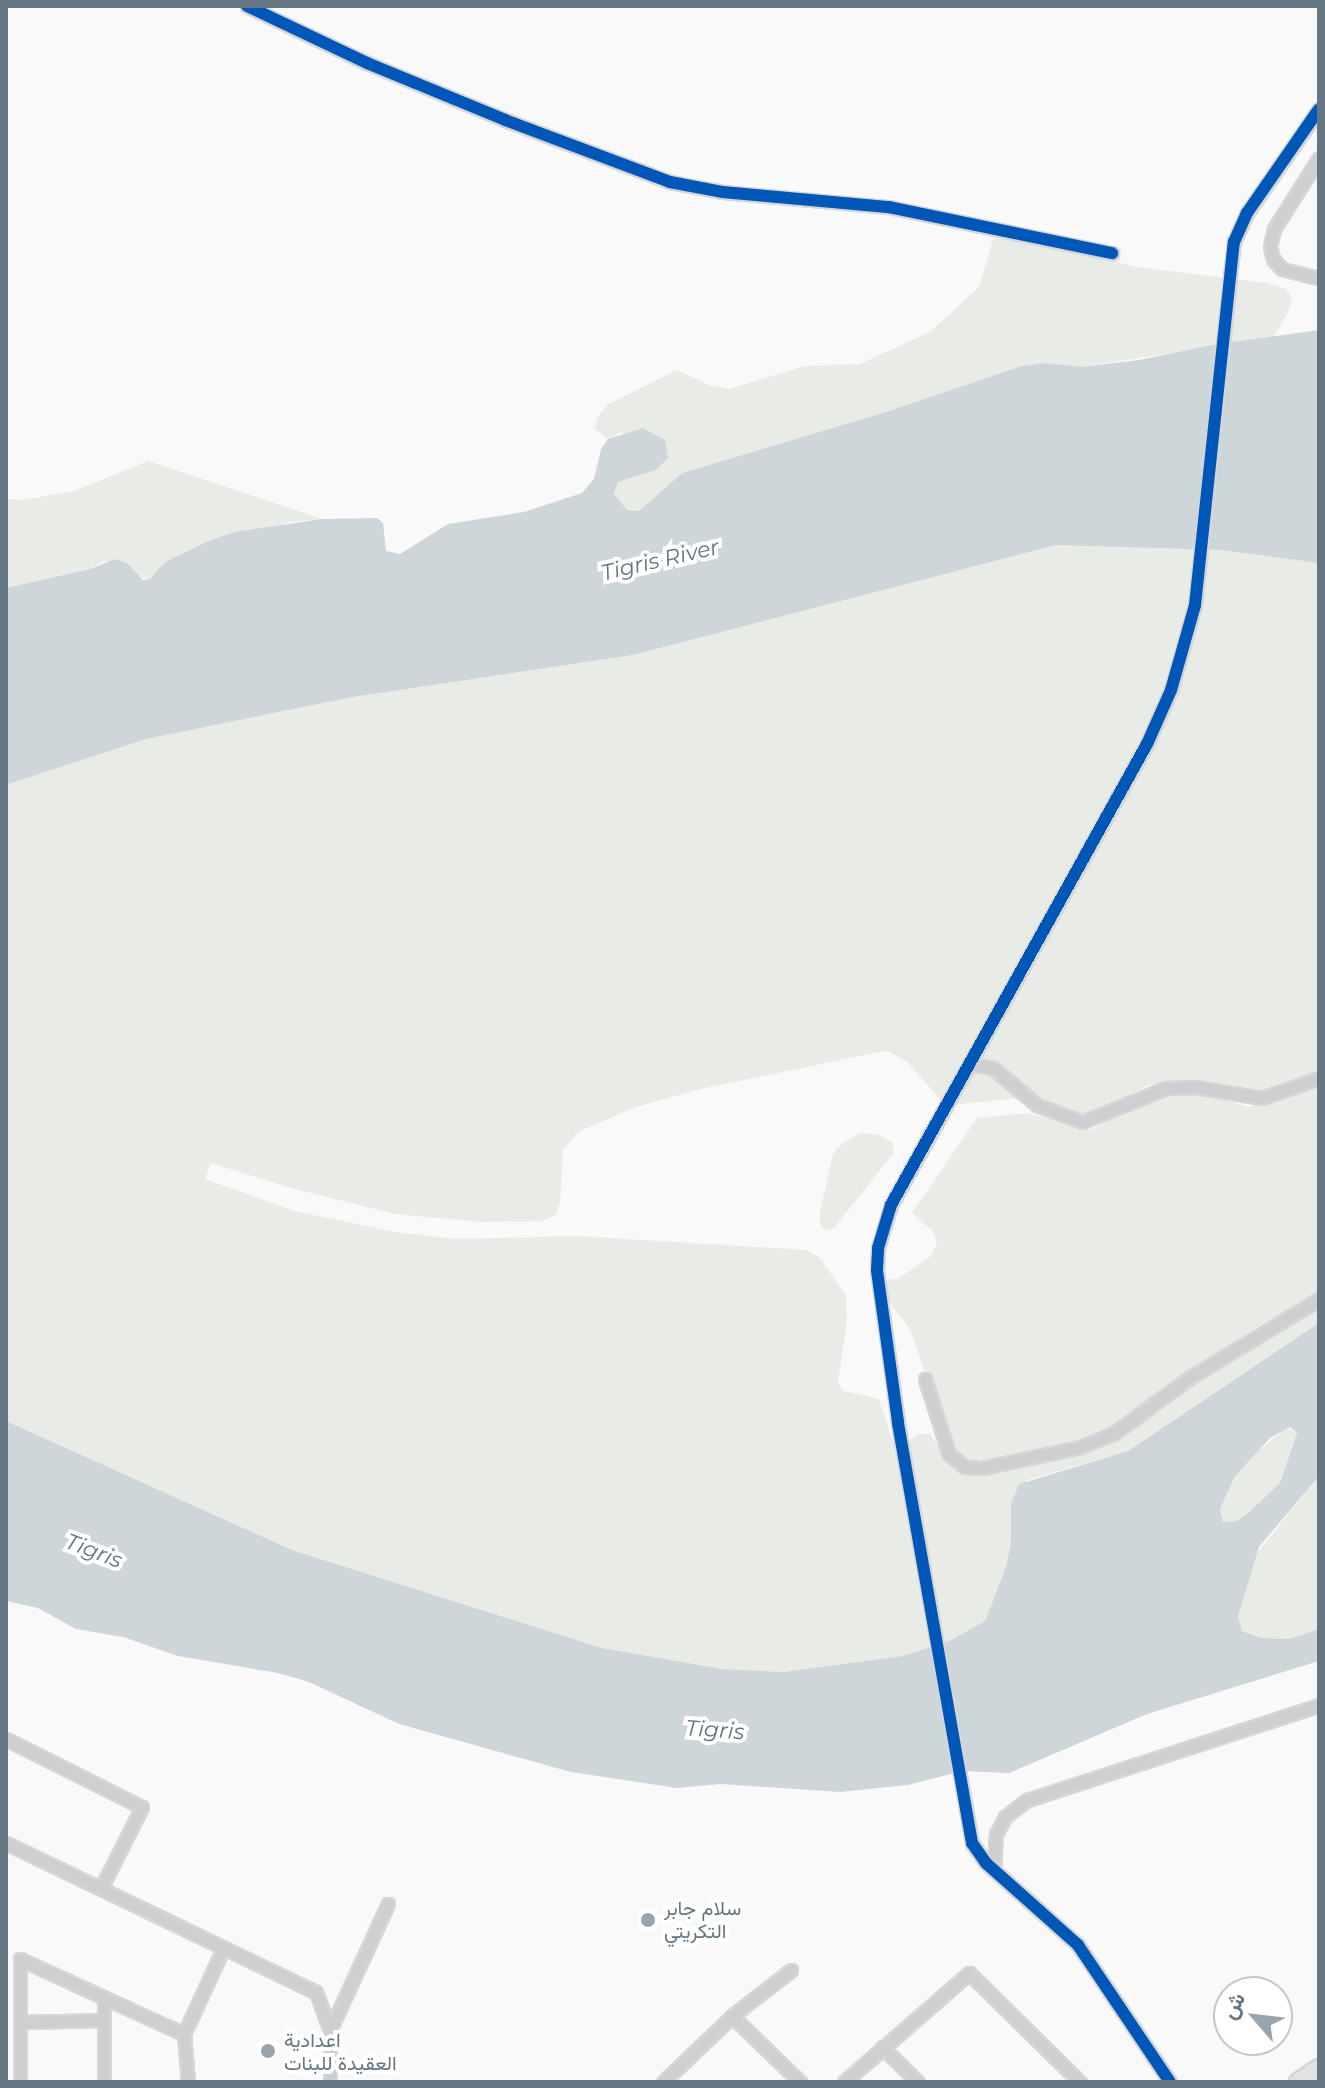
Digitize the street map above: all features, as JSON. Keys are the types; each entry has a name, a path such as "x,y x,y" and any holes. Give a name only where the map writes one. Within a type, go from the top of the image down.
{"main road":[{"path":"1298,2082 1319,2068"}],"street":[{"path":"247,6 422,86 670,182 723,192 889,207 1112,253"},
{"path":"1170,2082 1078,1945 975,1850 969,1831 898,1422 877,1291 878,1248 891,1205 1160,718 1181,663 1198,576 1228,274 1234,242 1247,213 1319,109"},
{"path":"1319,158 1274,229 1270,247 1273,259 1282,269 1319,278"},
{"path":"969,1064 993,1068 1037,1105 1082,1122 1166,1088 1196,1087 1262,1098 1319,1078"},
{"path":"925,1379 949,1454 965,1467 982,1468 1080,1447 1113,1434 1189,1378 1319,1299"},
{"path":"994,1870 996,1834 1005,1817 1027,1800 1319,1705"},
{"path":"6,1739 142,1807 101,1888"},
{"path":"6,1843 316,1992 330,2031 330,2082"},
{"path":"330,2031 388,1904"},
{"path":"188,2082 184,2034 223,1949"},
{"path":"20,2082 20,1959 184,2034"},
{"path":"663,2082 732,2016 791,1970"},
{"path":"844,2082 969,1973 1080,2082"},
{"path":"104,1998 104,2082"},
{"path":"732,2016 800,2082"},
{"path":"20,2022 104,2020"},
{"path":"882,2047 918,2082"}],"shaded area":[{"path":"1008,237 1137,267 1267,283 1287,289 1292,300 1287,315 1273,337 1081,367 1046,363 1022,366 886,412 682,473 639,511 627,510 616,499 614,489 618,482 656,470 621,432 608,439 595,429 597,418 607,405 677,370 709,385 729,389 805,366 860,364 930,332 979,287 993,240"},
{"path":"148,461 322,519 289,522 150,579 138,576 127,563 104,561 90,569 6,588 6,499 24,500 74,491"},
{"path":"1056,545 1220,550 1319,563 1319,1072 1255,1094 1195,1081 1149,1085 1084,1117 1020,1098 962,1104 942,1101 907,1062 888,1051 879,1052 700,1089 633,1108 578,1132 563,1150 560,1203 555,1216 541,1221 482,1222 395,1214 291,1188 211,1163 205,1179 294,1211 395,1232 455,1239 577,1236 806,1250 819,1257 846,1295 847,1320 838,1383 843,1391 879,1399 892,1440 907,1441 919,1434 930,1434 953,1468 972,1476 1117,1439 1235,1356 1319,1308 1319,1323 1128,1451 1027,1480 1011,1504 1011,1543 1006,1567 985,1621 951,1640 903,1656 784,1672 722,1669 602,1648 292,1550 6,1421 6,785 146,739 353,697 633,655"},
{"path":"1319,1083 1319,1294 1260,1325 1100,1434 1082,1442 972,1465 958,1458 949,1443 910,1329 880,1290 890,1278 896,1280 931,1256 937,1243 933,1231 912,1213 977,1118 1028,1113 1090,1130 1142,1102 1178,1093 1214,1097 1249,1107"},
{"path":"860,1133 880,1135 893,1143 893,1154 834,1228 826,1230 821,1226 819,1217 833,1154"},
{"path":"1287,1428 1297,1433 1280,1483 1247,1515 1236,1521 1223,1522 1220,1509 1235,1476 1255,1453"},
{"path":"1319,1476 1319,1629 1289,1639 1261,1638 1242,1631 1238,1616 1253,1558"}],"water":[{"name":"Tigris River","path":"1319,330 1319,563 1220,550 1056,545 633,655 353,697 146,739 6,785 6,588 90,569 115,559 127,563 143,580 150,579 165,562 234,532 322,519 377,518 383,523 386,551 400,554 448,524 524,512 582,493 594,479 601,449 608,439 643,428 665,440 668,458 656,470 618,482 614,494 627,510 639,511 682,473 886,412 1022,366 1046,363 1081,367 1139,360 1212,345"},
{"name":"Tigris","path":"1319,1323 1319,1476 1259,1547 1238,1616 1242,1631 1261,1638 1289,1639 1319,1629 1319,1661 1147,1714 1009,1773 962,1771 908,1785 840,1792 721,1784 677,1788 571,1772 399,1724 309,1682 278,1673 178,1656 123,1637 76,1629 38,1608 6,1601 6,1421 292,1550 602,1648 722,1669 784,1672 903,1656 951,1640 985,1621 1006,1567 1011,1543 1011,1504 1019,1484 1128,1451","holes":["1290,1427 1297,1433 1280,1483 1246,1515 1236,1521 1223,1522 1220,1509 1235,1476 1270,1438"]}],"cycle path":[{"path":"247,6 367,63 505,120 670,182 723,192 889,207 1112,253"},
{"path":"1170,2082 1078,1945 986,1863 972,1843 898,1422 877,1270 878,1248 891,1205 1147,744 1171,690 1195,605 1234,242 1247,213 1319,109"}],"place":[{"name":"سلام جابر التكريتي","path":"648,1920"},
{"name":"اعدادية العقيدة للبنات","path":"268,2051"}]}
